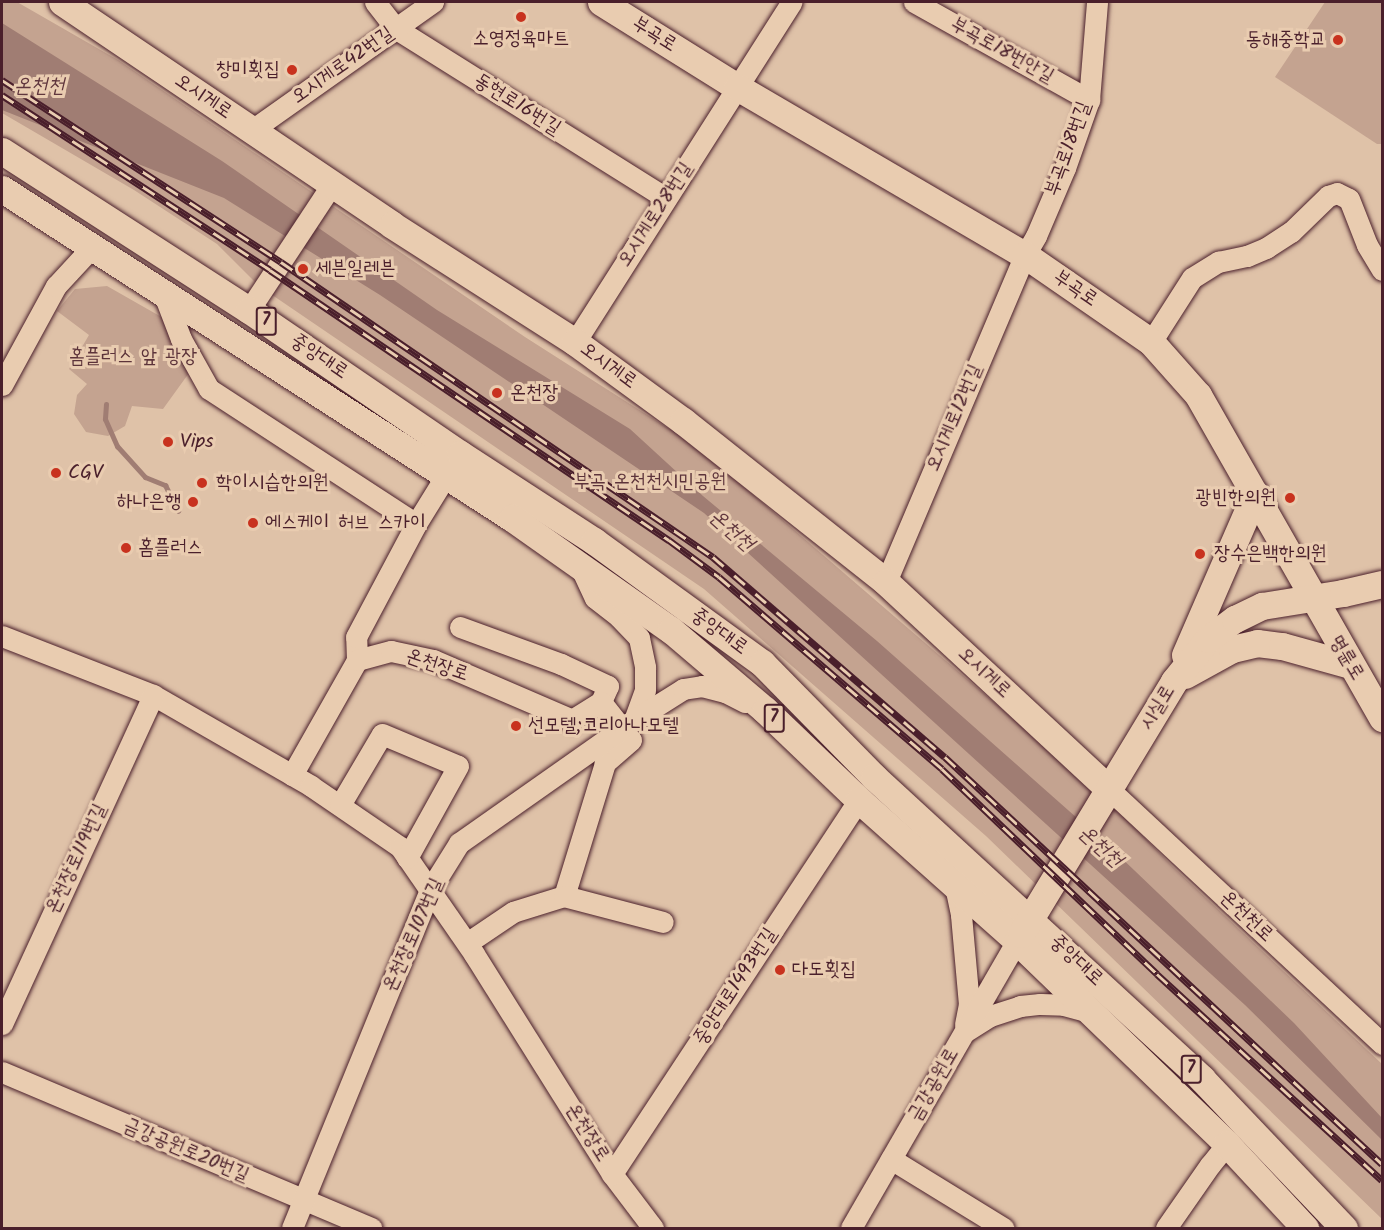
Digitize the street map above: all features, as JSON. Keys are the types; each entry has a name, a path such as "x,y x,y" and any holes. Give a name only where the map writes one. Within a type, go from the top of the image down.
{"main road":[{"name":"오시게로","path":"62,2 332,184 574,342 682,421 886,582 1106,794"},
{"name":"부곡로","path":"601,2 737,87 1025,255 1151,342 1198,395 1256,494 1311,597"},
{"name":"중앙대로","path":"2,151 249,310 460,454 594,541 762,663 874,777 1030,918 1202,1079 1344,1228"},
{"name":"중앙대로","path":"2,189 579,564 671,630 765,710 859,800 1017,941 1227,1144 1305,1228"},
{"path":"1174,681 1256,494"},
{"name":"시실로","path":"1017,941 1174,681 1208,639 1235,619 1262,606 1383,584"},
{"name":"명륜로","path":"1311,597 1383,718"},
{"path":"1174,681 1232,649 1257,643 1282,645 1350,665"}],"street":[{"name":"동현로16번길","path":"375,2 395,28 666,198"},
{"name":"오시게로42번길","path":"252,130 433,2"},
{"path":"737,87 792,2"},
{"name":"부곡로18번안길","path":"914,2 1089,100"},
{"name":"부곡로18번길","path":"1025,255 1036,236 1065,168 1089,100 1097,2"},
{"name":"오시게로28번길","path":"574,342 737,87"},
{"path":"249,310 332,184"},
{"path":"1151,342 1192,278 1218,262 1247,256 1266,248 1291,232 1328,196 1337,193 1349,199 1364,236 1383,270"},
{"path":"2,385 56,286 92,247"},
{"name":"오시게로12번길","path":"886,582 1025,255"},
{"path":"163,292 181,339 209,389 416,524"},
{"path":"292,775 357,660 356,637 416,524 445,477"},
{"path":"579,564 596,598 619,617 639,639 645,667 645,690 628,725"},
{"path":"460,627 561,664 604,694 628,725 631,740 605,763 564,896"},
{"name":"온천장로","path":"2,636 153,694 292,775 400,847 431,888 467,943 612,1174 653,1228"},
{"name":"온천장로","path":"357,660 391,651 432,660 572,720 604,694"},
{"name":"온천장로107번길","path":"292,1228 431,888 459,843 683,689 702,686 725,692 765,710"},
{"name":"온천장로119번길","path":"2,1024 153,694"},
{"path":"340,805 382,734 458,766 407,858"},
{"name":"온천천로","path":"1106,794 1383,1044"},
{"name":"중앙대로1493번길","path":"612,1174 859,800"},
{"path":"955,886 961,915 969,1004 963,1033"},
{"path":"467,943 513,912 564,896 663,922"},
{"name":"금강공원로","path":"851,1228 1017,941"},
{"path":"963,1033 990,1017 1020,1006 1064,1005 1090,1012"},
{"name":"금강공원로20번길","path":"2,1072 303,1202 372,1228"},
{"path":"1166,1228 1227,1144"},
{"path":"891,1159 1003,1228"}],"green space":[{"name":"부곡 온천천시민공원","path":"2,2 17,2 118,60 525,337 666,427 685,436 1111,803 1172,866 1382,1064 1382,1219 986,836 704,589 259,286 217,244 134,190 2,113"},
{"name":"동해중학교","path":"1325,2 1382,2 1382,144 1377,144 1275,77"},
{"name":"홈플러스 앞 광장","path":"107,286 172,323 189,373 163,409 132,406 125,426 108,436 86,432 74,414 77,395 87,384 69,369 89,335 57,311 75,289"}],"water":[{"name":"온천천","path":"2,23 222,161 437,310 630,429 703,496 877,641 1112,849 1294,1023 1382,1118 1382,1140 1245,1005 704,513 380,295 224,198 2,110"}],"waterway":[{"path":"106,404 105,419 117,446 145,477 165,485 178,511"}],"railway":[{"path":"2,80 281,262 713,557 945,757 1382,1164"},
{"path":"2,95 270,270 669,540 719,577 942,769 1157,974 1382,1180"}],"place":[{"name":"소영정육마트","path":"521,17"},
{"name":"동해중학교","path":"1338,40"},
{"name":"창미횟집","path":"292,70"},
{"name":"세븐일레븐","path":"303,269"},
{"name":"온천장","path":"497,393"},
{"name":"Vips","path":"168,442"},
{"name":"CGV","path":"56,473"},
{"name":"학이시습한의원","path":"202,483"},
{"name":"광빈한의원","path":"1290,498"},
{"name":"하나은행","path":"193,502"},
{"name":"에스케이 허브 스카이","path":"253,523"},
{"name":"홈플러스","path":"126,548"},
{"name":"장수은백한의원","path":"1200,554"},
{"name":"선모텔;코리아나모텔","path":"516,726"},
{"name":"다도횟집","path":"780,970"}]}
